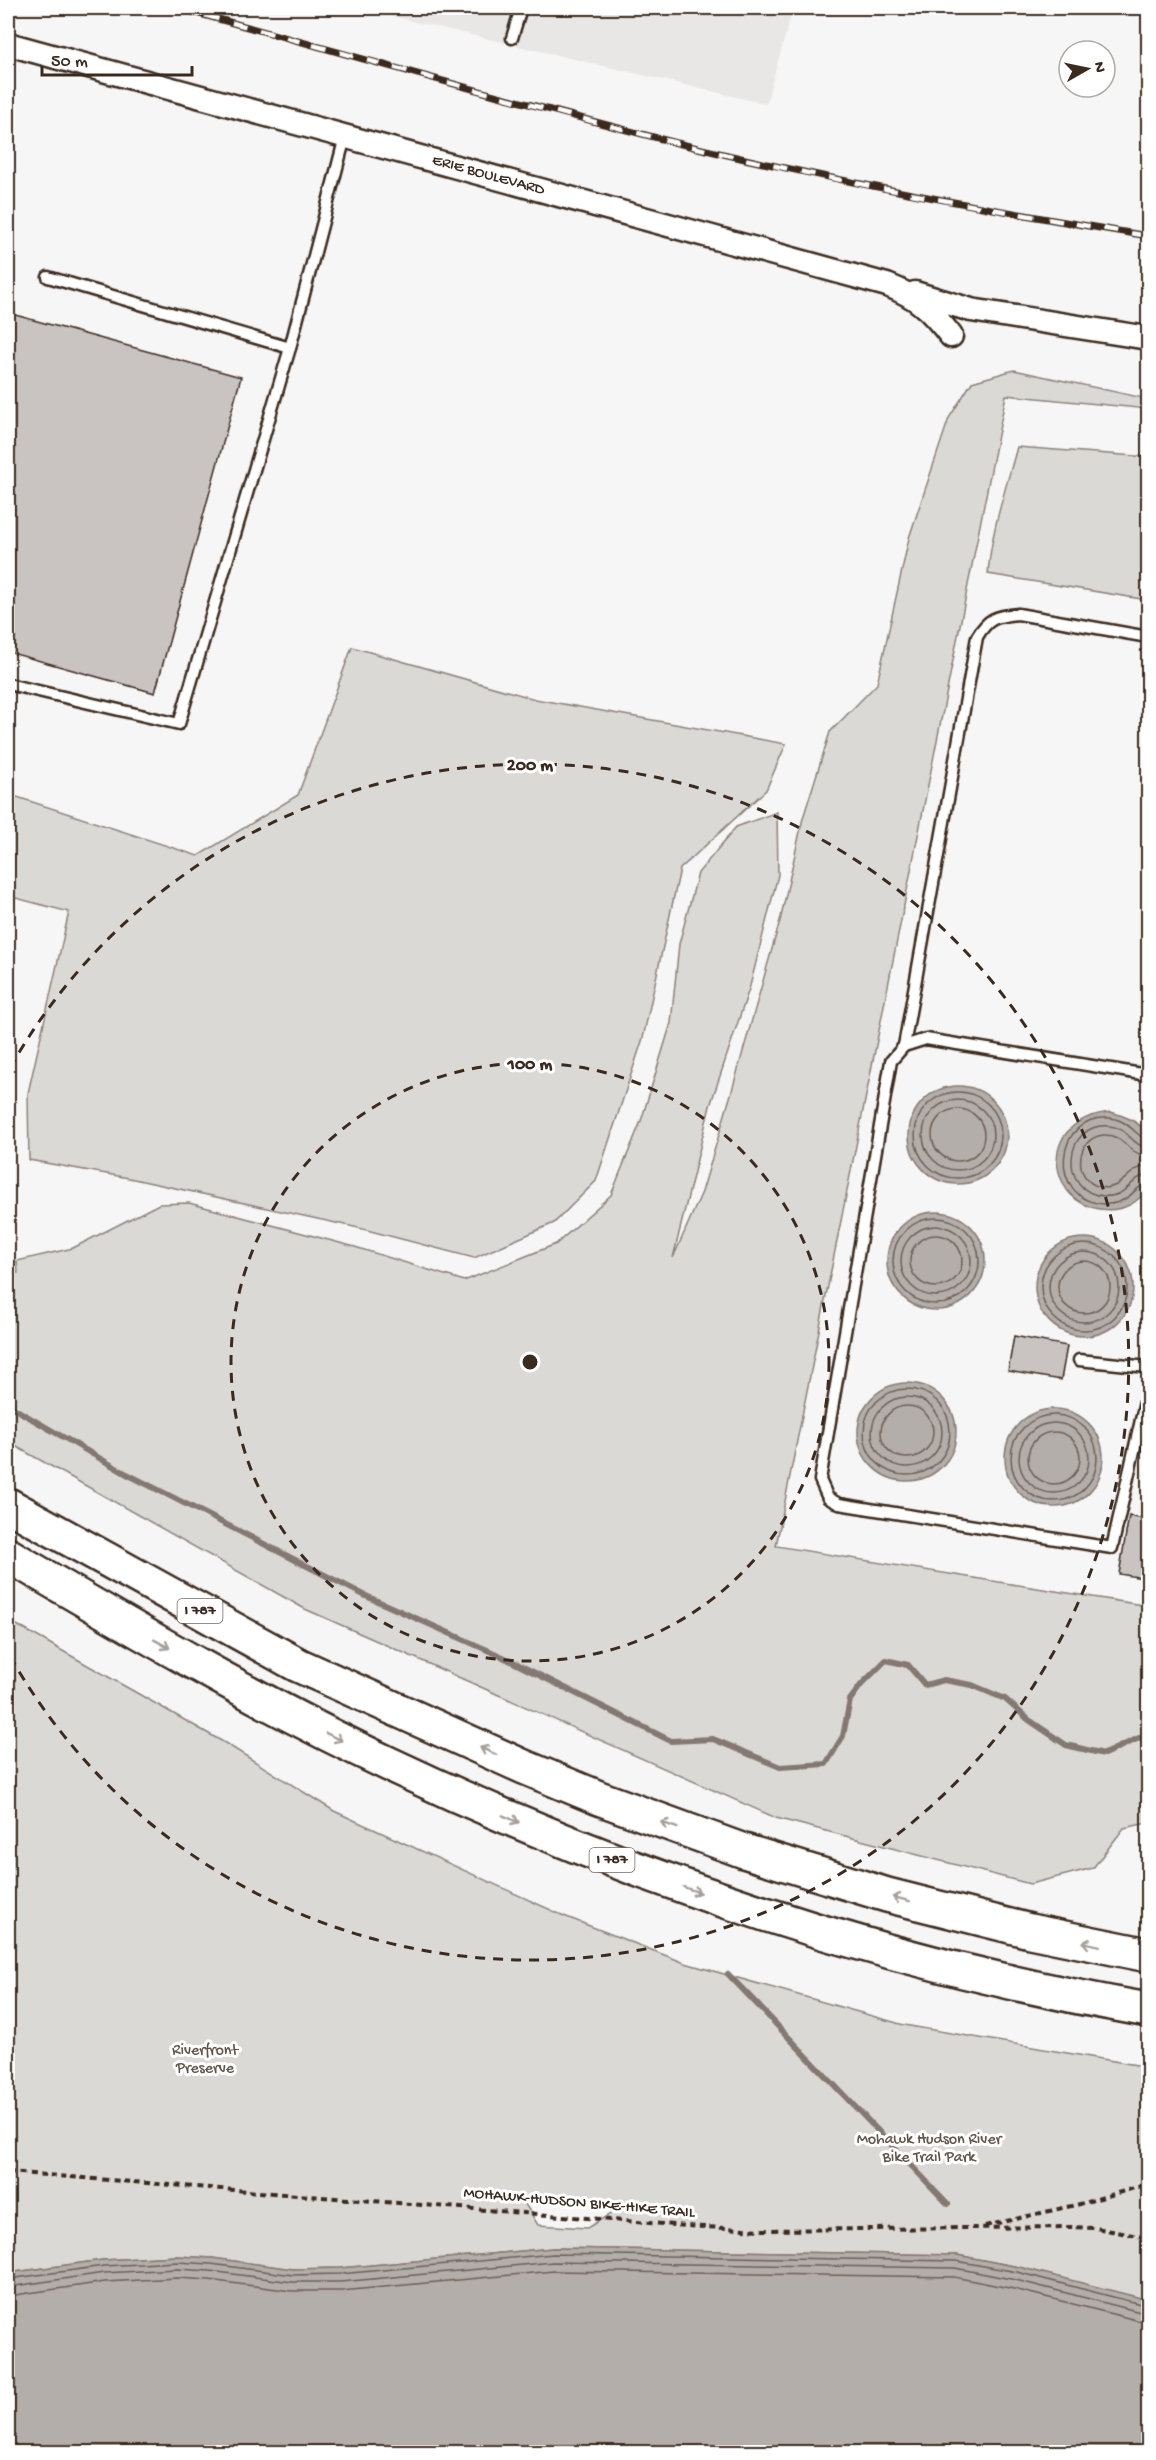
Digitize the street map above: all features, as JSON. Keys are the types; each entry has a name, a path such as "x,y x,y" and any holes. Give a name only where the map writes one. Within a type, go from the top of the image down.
{"highway":[{"path":"8,1481 94,1533 298,1647 397,1709"},
{"name":"I 787","path":"8,1505 298,1665 524,1767 599,1798 744,1851 938,1908 1029,1931 1149,1955"},
{"name":"I 787","path":"8,1555 111,1616 264,1701 388,1764 527,1826 628,1867 746,1908 887,1950 1050,1992 1149,2010"},
{"path":"8,1571 111,1616"}],"street":[{"name":"ERIE BOULEVARD","path":"8,44 887,285 908,293 922,303 951,336"},
{"path":"887,285 971,310 1149,338"}],"lane":[{"path":"512,38 521,8"},
{"path":"8,684 179,724 290,348 345,137"},
{"path":"48,277 290,348"},
{"path":"1149,637 1018,614 1001,616 985,624 977,637 904,1046 891,1061 820,1480 828,1498 839,1504 1112,1548 1149,1389"},
{"path":"904,1046 926,1040 1149,1075"},
{"path":"1079,1360 1149,1367"}],"path":[{"name":"MOHAWK-HUDSON BIKE-HIKE TRAIL","path":"8,2172 687,2226 762,2230 1096,2228 1149,2238"},
{"path":"976,2228 1080,2204 1149,2184"}],"shaded area":[{"path":"356,8 793,8 766,104"}],"green space":[{"path":"1014,370 1148,399 1148,409 1006,395 776,1546 1148,1606 1148,1823 1124,1828 1093,1868 1030,1884 776,1818 305,1609 8,1442 8,1270 18,1273 17,1261 73,1248 159,1204 189,1203 355,1247 464,1281 556,1244 611,1195 641,1121 671,1023 679,944 698,873 736,827 777,812 778,875 750,986 710,1106 673,1258 702,1192 781,917 803,818 830,732 877,684 909,538 949,418 972,382"},
{"path":"1017,447 1148,457 1148,600 988,574 996,526"},
{"path":"352,647 535,699 786,744 766,790 680,869 643,1038 596,1181 554,1223 474,1258 359,1228 129,1178 29,1160 28,1093 69,912 8,896 8,794 198,856 298,795"},
{"path":"8,1620 225,1743 334,1811 564,1916 685,1963 904,2025 1148,2067 1148,2301 1019,2267 957,2255 553,2248 340,2268 293,2269 212,2258 177,2256 103,2260 8,2273","holes":["522,2199 593,2204 617,2210 587,2228 538,2225"]}],"water":[{"path":"958,1086 968,1087 985,1094 999,1108 1006,1125 1006,1145 999,1162 985,1176 968,1183 958,1184 948,1183 931,1176 917,1162 910,1145 909,1135 910,1125 917,1108 931,1094 948,1087"},
{"path":"1111,1112 1137,1123 1148,1136 1149,1179 1140,1198 1130,1205 1105,1210 1081,1203 1071,1195 1064,1185 1057,1158 1065,1135 1073,1126 1097,1114"},
{"path":"936,1212 946,1213 963,1220 977,1234 984,1251 984,1271 977,1288 963,1302 946,1309 936,1310 926,1309 909,1302 895,1288 888,1271 887,1261 888,1251 895,1234 909,1220 926,1213"},
{"path":"1084,1238 1094,1239 1111,1246 1125,1260 1132,1277 1132,1297 1125,1314 1111,1328 1094,1335 1084,1336 1074,1335 1057,1328 1043,1314 1036,1297 1035,1287 1036,1277 1043,1260 1057,1246 1074,1239"},
{"path":"907,1383 917,1384 934,1391 948,1405 955,1422 955,1442 948,1459 934,1473 917,1480 907,1481 897,1480 880,1473 866,1459 859,1442 858,1432 859,1422 866,1405 880,1391 897,1384"},
{"path":"1054,1409 1064,1410 1081,1417 1095,1431 1102,1448 1102,1468 1095,1485 1081,1499 1064,1506 1054,1507 1044,1506 1027,1499 1013,1485 1006,1468 1005,1458 1006,1448 1013,1431 1027,1417 1044,1410"},
{"path":"553,2248 957,2255 1019,2267 1141,2298 1148,2301 1148,2452 8,2452 8,2273 103,2260 177,2256 212,2258 293,2269 340,2268"}],"building":[{"path":"8,313 241,377 155,693 8,652"},
{"path":"1014,1336 1067,1346 1061,1380 1008,1371"},
{"path":"1129,1516 1149,1520 1149,1579 1119,1574"}],"waterway":[{"path":"8,1405 125,1473 366,1596 503,1657 671,1741 713,1739 780,1767 826,1764 843,1736 850,1700 861,1685 886,1660 908,1665 925,1685 944,1680 972,1685 1005,1699 1029,1720 1066,1745 1104,1754 1148,1734"},
{"path":"728,1974 948,2204"}],"railway":[{"path":"178,8 552,111 735,157 911,194 1148,236"}],"park label":[{"name":"Riverfront Preserve","path":"205,2060"},
{"name":"Mohawk Hudson River Bike Trail Park","path":"929,2149"}]}
